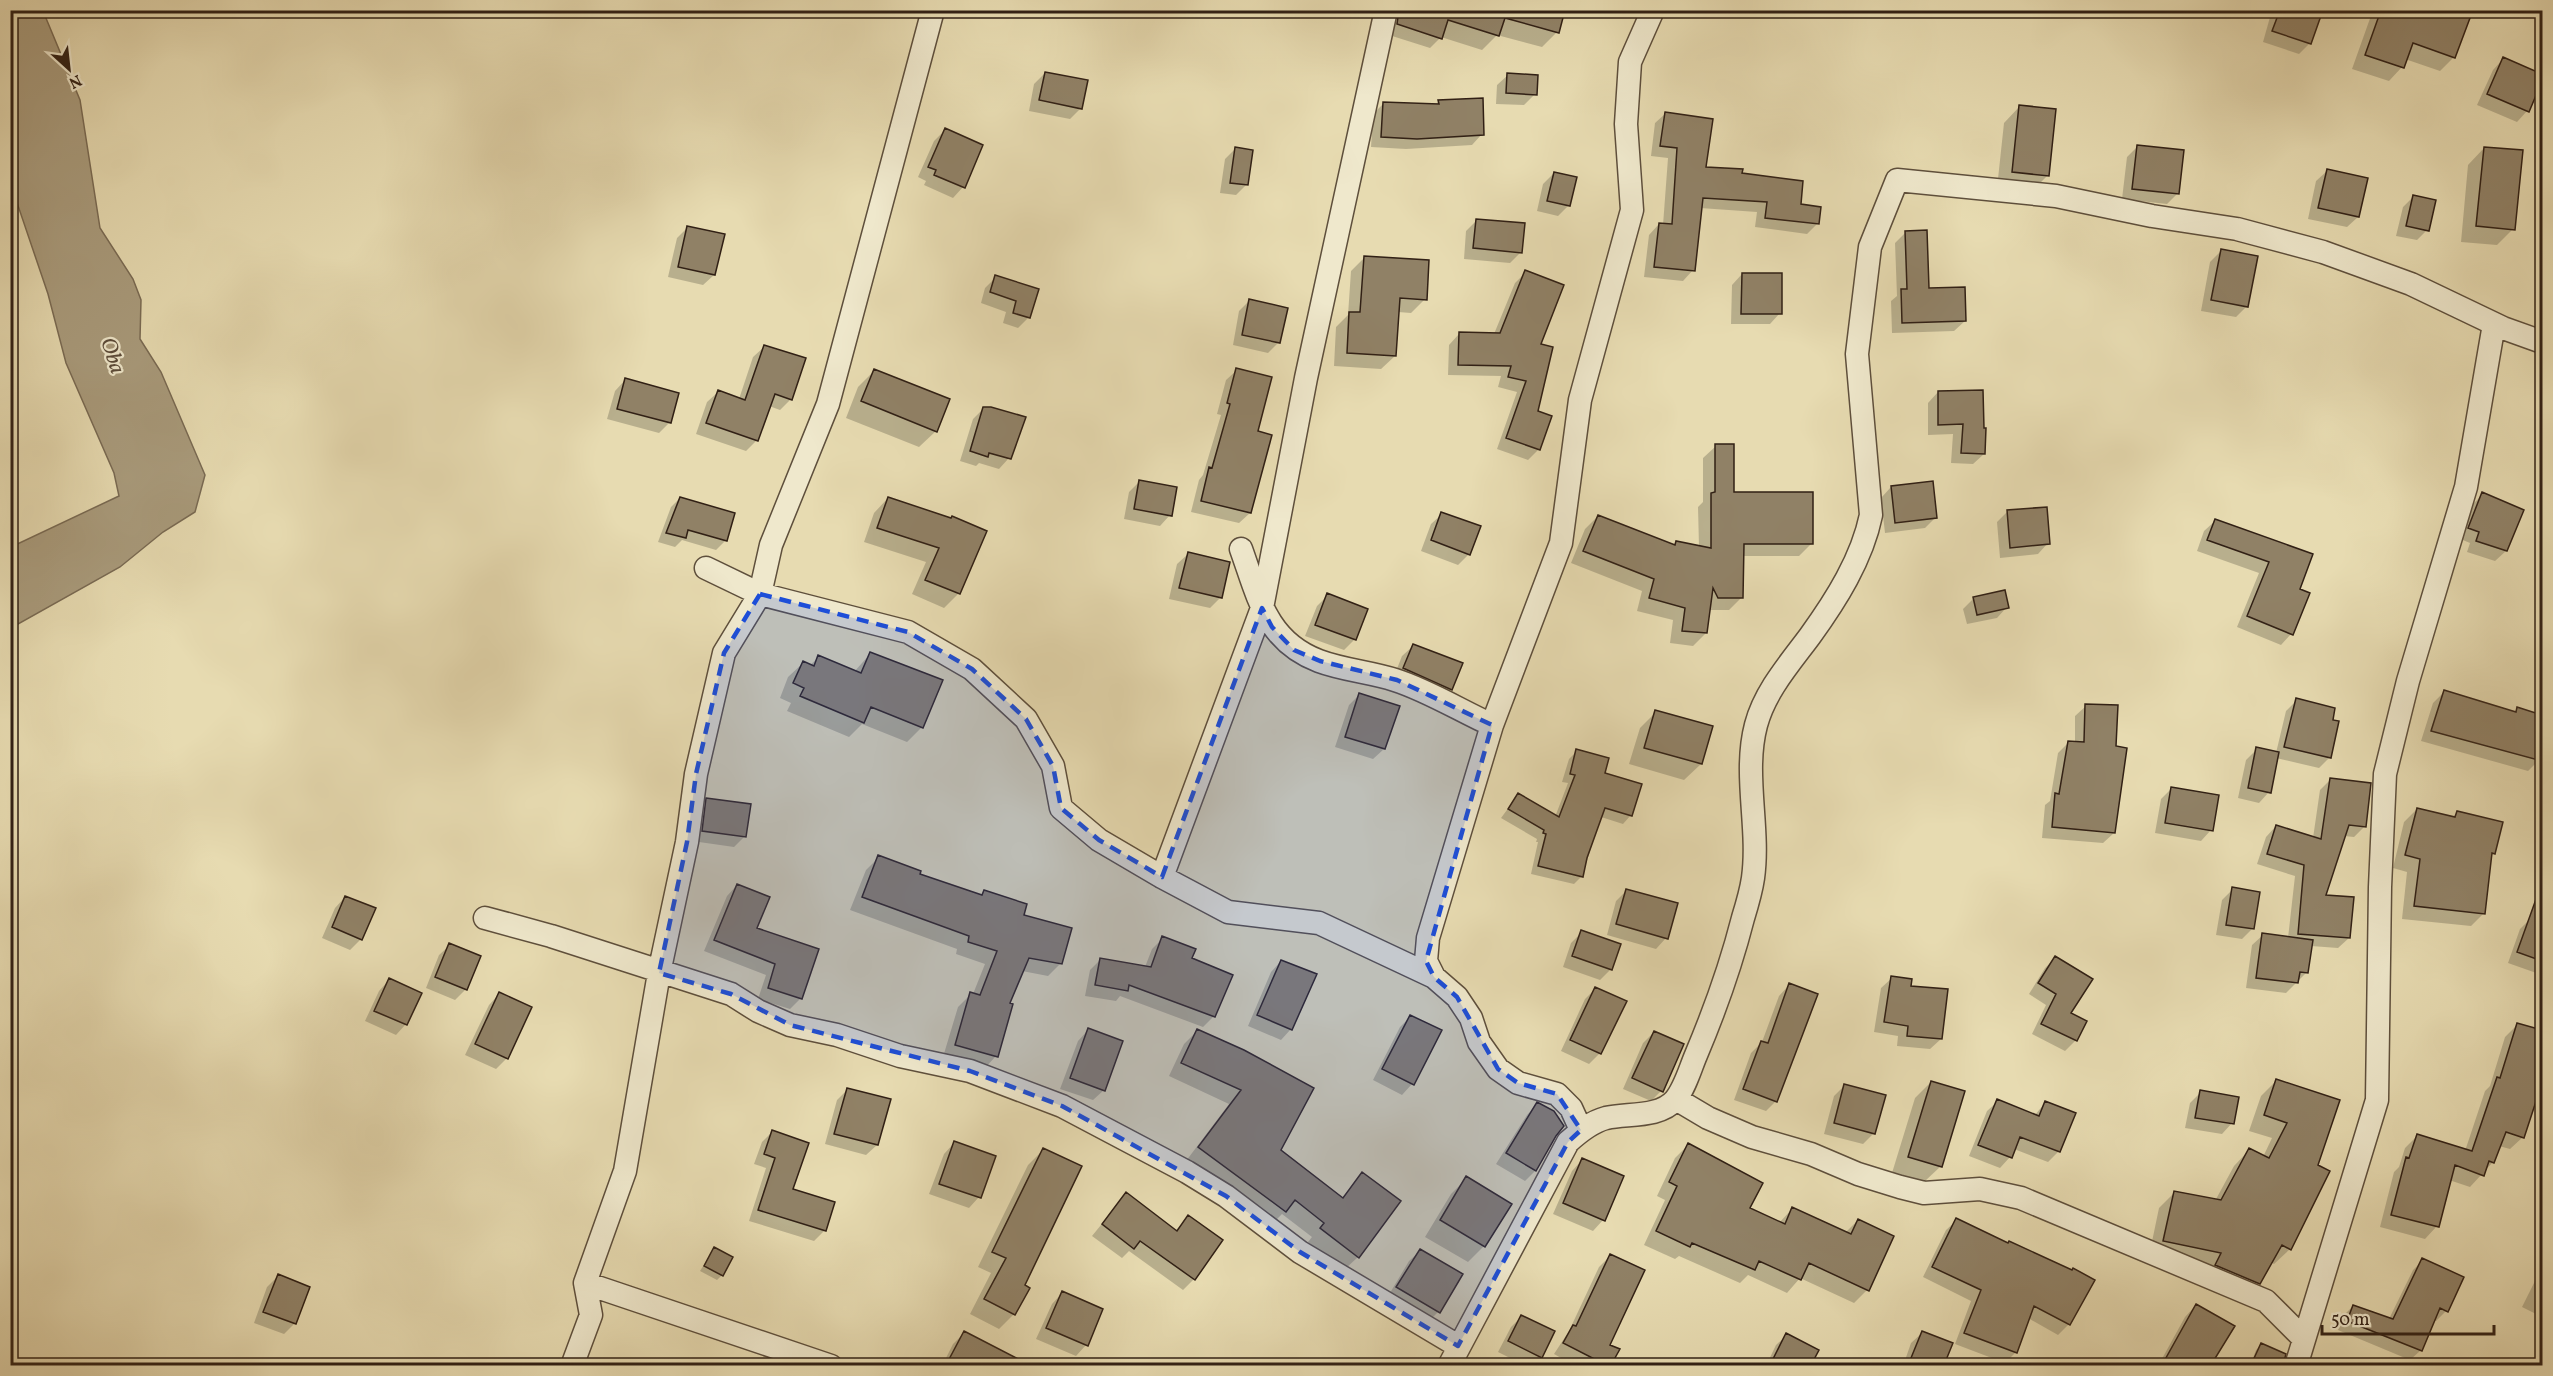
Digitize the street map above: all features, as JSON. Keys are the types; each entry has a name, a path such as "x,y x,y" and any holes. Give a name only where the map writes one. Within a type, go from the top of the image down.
{"street":[{"path":"572,1365 591,1315 585,1283 625,1171 659,973 687,842 696,774 724,653 760,594 771,545 828,404 933,10"},
{"path":"1162,877 1262,608 1306,378 1386,10"},
{"path":"1434,977 1426,961 1428,938 1492,725 1560,543 1580,400 1632,210 1626,124 1630,62 1653,10"},
{"path":"485,918 550,936 659,973 731,994 758,1011 790,1025 837,1035 900,1056 970,1071 1062,1106 1216,1190 1300,1252 1453,1356 1568,1142 1581,1130 1604,1118 1650,1112 1668,1107 1676,1099 1716,1007 1736,946 1753,878 1754,805 1751,755 1757,723 1772,687 1817,625 1855,564 1866,540 1871,515 1857,354 1870,247 1897,180 2056,196 2152,216 2237,229 2323,252 2400,280 2494,324 2542,342"},
{"path":"2296,1365 2377,1100 2380,887 2385,774 2408,681 2466,487 2494,324"},
{"path":"1241,549 1262,608 1272,627 1294,650 1320,661 1397,680 1492,725"},
{"path":"706,568 760,594 908,632 972,669 1026,719 1053,766 1061,808 1099,840 1228,912 1319,923 1434,977 1457,997 1471,1018 1479,1042 1498,1069 1518,1083 1557,1094 1571,1108 1581,1130"},
{"path":"1676,1099 1708,1118 1752,1137 1811,1154 1858,1174 1890,1184 1924,1192 1980,1189 2021,1198 2266,1301 2304,1339"},
{"path":"585,1283 831,1365"}],"highlighted area":[{"path":"760,594 908,632 972,669 1026,719 1053,766 1061,808 1099,840 1162,877 1262,608 1272,627 1294,650 1320,661 1397,680 1492,725 1426,961 1434,977 1457,997 1498,1069 1518,1083 1557,1094 1581,1130 1568,1142 1458,1346 1300,1252 1226,1196 1062,1106 970,1071 790,1025 731,994 659,973 687,842 696,774 724,653"}],"water":[{"name":"Oba","path":"11,10 43,11 80,100 100,228 133,279 141,300 140,339 161,372 205,475 195,512 163,532 120,567 11,628 11,547 119,496 114,473 66,363 48,294 11,185"}],"building":[{"path":"1399,10 1565,10 1559,33 1505,18 1499,36 1448,20 1442,39 1397,24"},
{"path":"2280,10 2323,10 2311,44 2272,31"},
{"path":"2381,10 2473,10 2455,58 2413,43 2404,68 2365,55"},
{"path":"2503,57 2542,74 2542,81 2529,112 2487,94"},
{"path":"1045,72 1088,80 1082,109 1039,100"},
{"path":"1507,73 1538,75 1537,95 1506,93"},
{"path":"1483,98 1484,135 1417,139 1381,137 1383,102 1439,104 1438,100"},
{"path":"2019,105 2056,109 2049,176 2012,172"},
{"path":"1665,112 1713,119 1706,167 1743,169 1742,173 1803,181 1801,204 1821,207 1819,224 1765,218 1767,202 1703,198 1695,271 1654,267 1659,223 1672,224 1677,148 1660,146"},
{"path":"945,128 983,145 965,188 934,175 936,170 928,167"},
{"path":"2137,145 2184,150 2179,194 2132,189"},
{"path":"1235,147 1253,150 1248,185 1230,183"},
{"path":"2484,147 2523,150 2515,230 2476,226"},
{"path":"2327,169 2368,178 2359,217 2318,208"},
{"path":"1554,172 1577,177 1570,206 1547,201"},
{"path":"2413,195 2436,200 2429,231 2406,226"},
{"path":"1476,219 1525,223 1522,253 1473,248"},
{"path":"687,226 725,234 715,275 678,267"},
{"path":"1927,230 1929,288 1965,287 1966,321 1902,323 1901,289 1907,289 1905,231"},
{"path":"2221,249 2258,256 2248,307 2211,300"},
{"path":"1364,256 1429,260 1427,300 1400,298 1396,356 1347,353 1349,312 1360,312"},
{"path":"1525,270 1564,285 1541,344 1553,347 1538,411 1552,416 1540,450 1506,438 1526,381 1508,377 1511,366 1458,365 1459,332 1500,333"},
{"path":"1742,273 1782,273 1782,314 1741,314"},
{"path":"995,275 1039,289 1030,318 1013,313 1016,301 990,292"},
{"path":"1249,299 1288,308 1280,343 1242,335"},
{"path":"764,345 806,358 792,400 775,394 758,441 706,423 718,390 745,400"},
{"path":"1236,368 1272,377 1258,431 1272,435 1251,513 1201,501 1209,467 1212,468 1230,404 1227,403"},
{"path":"874,369 950,399 937,432 861,401"},
{"path":"625,378 679,393 671,423 617,409"},
{"path":"1983,390 1984,428 1986,428 1985,454 1961,453 1963,424 1938,425 1938,391"},
{"path":"983,407 991,407 1026,417 1011,459 989,453 988,457 970,451"},
{"path":"1715,444 1734,444 1734,492 1813,492 1813,544 1744,544 1743,598 1718,598 1713,588 1707,633 1682,631 1685,608 1649,598 1654,579 1583,551 1598,515 1675,545 1676,541 1711,548 1711,493 1715,492"},
{"path":"1139,480 1177,487 1172,516 1134,509"},
{"path":"1933,481 1937,518 1895,523 1891,486"},
{"path":"2482,492 2524,510 2507,551 2476,541 2479,532 2468,528"},
{"path":"680,497 735,513 727,541 688,530 686,538 666,533"},
{"path":"888,497 951,518 952,516 987,531 960,594 925,580 939,548 877,528"},
{"path":"2047,507 2050,544 2010,548 2007,510"},
{"path":"1441,512 1481,526 1470,555 1431,540"},
{"path":"2215,519 2313,554 2300,589 2310,593 2293,635 2247,616 2269,562 2207,540"},
{"path":"1188,552 1230,562 1222,598 1179,588"},
{"path":"2005,590 2009,608 1977,615 1973,597"},
{"path":"1327,593 1368,609 1356,640 1315,625"},
{"path":"1413,644 1463,663 1452,690 1403,668"},
{"path":"870,652 943,680 923,728 871,707 864,723 800,696 804,688 793,683 803,661 814,666 818,655 861,673"},
{"path":"2444,690 2516,712 2517,707 2542,715 2542,761 2431,731"},
{"path":"1359,693 1400,706 1385,749 1345,737"},
{"path":"2296,698 2335,708 2333,720 2339,721 2331,758 2284,747"},
{"path":"2085,704 2118,705 2116,746 2127,748 2115,833 2052,827 2055,793 2059,794 2068,741 2084,742"},
{"path":"1655,710 1713,726 1702,764 1644,748"},
{"path":"2256,747 2279,752 2271,793 2248,788"},
{"path":"1576,749 1609,758 1605,773 1642,784 1632,816 1605,808 1587,858 1583,877 1538,866 1546,834 1543,833 1544,830 1508,809 1518,793 1559,817 1575,775 1570,774"},
{"path":"2330,778 2371,783 2366,827 2349,825 2326,895 2354,897 2350,938 2298,934 2304,865 2267,854 2276,825 2321,839"},
{"path":"2171,787 2219,795 2213,831 2165,823"},
{"path":"706,798 751,804 746,837 702,831"},
{"path":"2417,808 2455,817 2457,811 2503,822 2495,854 2492,853 2485,914 2414,906 2420,859 2405,855"},
{"path":"878,855 921,871 920,874 982,895 984,890 1027,904 1024,915 1072,928 1062,964 1029,958 1010,1003 1013,1004 998,1057 955,1045 970,992 980,995 997,951 968,942 969,936 862,897"},
{"path":"737,884 770,897 757,928 819,949 802,999 768,988 775,964 714,940"},
{"path":"2232,887 2260,892 2254,929 2226,925"},
{"path":"2540,888 2542,889 2542,961 2517,952"},
{"path":"1626,889 1678,903 1668,939 1616,924"},
{"path":"345,896 376,908 362,940 332,927"},
{"path":"1581,930 1621,944 1612,970 1572,956"},
{"path":"2262,933 2313,940 2308,973 2300,972 2298,983 2256,978"},
{"path":"1162,936 1196,949 1192,958 1233,975 1215,1017 1129,985 1128,991 1095,985 1100,958 1151,967"},
{"path":"449,943 481,956 467,990 435,977"},
{"path":"2055,956 2093,979 2071,1013 2087,1021 2077,1041 2041,1024 2056,994 2038,983"},
{"path":"1281,960 1317,974 1292,1030 1257,1015"},
{"path":"1891,976 1912,979 1911,986 1948,989 1942,1039 1907,1036 1908,1026 1884,1022"},
{"path":"389,978 422,993 407,1025 374,1011"},
{"path":"1789,983 1818,994 1777,1102 1743,1089 1761,1041 1768,1043"},
{"path":"1595,987 1627,1001 1601,1054 1570,1040"},
{"path":"499,992 532,1007 508,1059 475,1044"},
{"path":"1410,1015 1442,1030 1414,1085 1382,1069"},
{"path":"2517,1023 2542,1030 2542,1083 2524,1138 2506,1132 2494,1163 2489,1161 2484,1176 2455,1165 2439,1227 2391,1215 2406,1157 2409,1158 2417,1134 2472,1151 2497,1077 2500,1078"},
{"path":"1088,1028 1123,1041 1105,1091 1070,1078"},
{"path":"1197,1029 1244,1050 1314,1088 1281,1150 1343,1198 1362,1172 1401,1201 1359,1258 1320,1228 1324,1223 1295,1200 1286,1212 1198,1147 1241,1090 1181,1063"},
{"path":"1654,1031 1684,1044 1663,1092 1632,1078"},
{"path":"2276,1079 2340,1100 2318,1165 2330,1171 2291,1250 2282,1245 2260,1284 2215,1265 2221,1253 2163,1241 2174,1191 2221,1200 2249,1148 2269,1158 2287,1123 2264,1115"},
{"path":"1931,1081 1965,1091 1942,1167 1908,1157"},
{"path":"1844,1084 1886,1095 1875,1134 1834,1123"},
{"path":"847,1088 891,1099 878,1145 834,1134"},
{"path":"2200,1090 2239,1097 2234,1124 2195,1118"},
{"path":"1997,1099 2039,1116 2045,1101 2076,1113 2060,1152 2020,1137 2012,1158 1978,1145"},
{"path":"1537,1102 1554,1111 1564,1126 1536,1171 1506,1153"},
{"path":"772,1130 809,1143 793,1189 835,1202 826,1231 758,1210 775,1158 764,1154"},
{"path":"954,1141 996,1156 981,1198 939,1184"},
{"path":"1688,1143 1763,1183 1750,1208 1785,1224 1792,1207 1851,1234 1858,1219 1894,1236 1869,1291 1809,1263 1801,1280 1759,1261 1755,1270 1692,1243 1690,1247 1656,1231 1677,1186 1669,1182"},
{"path":"1043,1148 1082,1166 1025,1285 1030,1288 1015,1315 984,1299 1006,1258 992,1252"},
{"path":"1582,1158 1624,1176 1605,1221 1563,1203"},
{"path":"1466,1176 1512,1204 1485,1247 1440,1220"},
{"path":"1126,1192 1177,1231 1188,1215 1223,1240 1195,1280 1140,1241 1134,1249 1102,1224"},
{"path":"1956,1218 2008,1243 2009,1241 2072,1270 2073,1268 2095,1280 2070,1325 2034,1306 2017,1353 1964,1333 1981,1290 1932,1267"},
{"path":"714,1247 733,1257 723,1276 704,1266"},
{"path":"1420,1249 1463,1274 1440,1313 1396,1287"},
{"path":"1610,1254 1645,1270 1610,1345 1620,1349 1611,1365 1606,1365 1563,1343 1573,1325 1576,1326"},
{"path":"2422,1258 2464,1277 2448,1312 2440,1308 2422,1351 2347,1321 2353,1305 2393,1319"},
{"path":"278,1274 310,1287 296,1324 263,1312"},
{"path":"1062,1291 1103,1309 1088,1346 1046,1328"},
{"path":"2196,1304 2235,1326 2211,1365 2162,1365"},
{"path":"1521,1315 1555,1331 1542,1358 1508,1341"},
{"path":"964,1331 1030,1365 946,1365"},
{"path":"1922,1331 1953,1343 1944,1365 1930,1365 1911,1358"},
{"path":"1786,1333 1819,1350 1811,1365 1770,1365"},
{"path":"2261,1343 2286,1354 2283,1365 2251,1365"}]}
